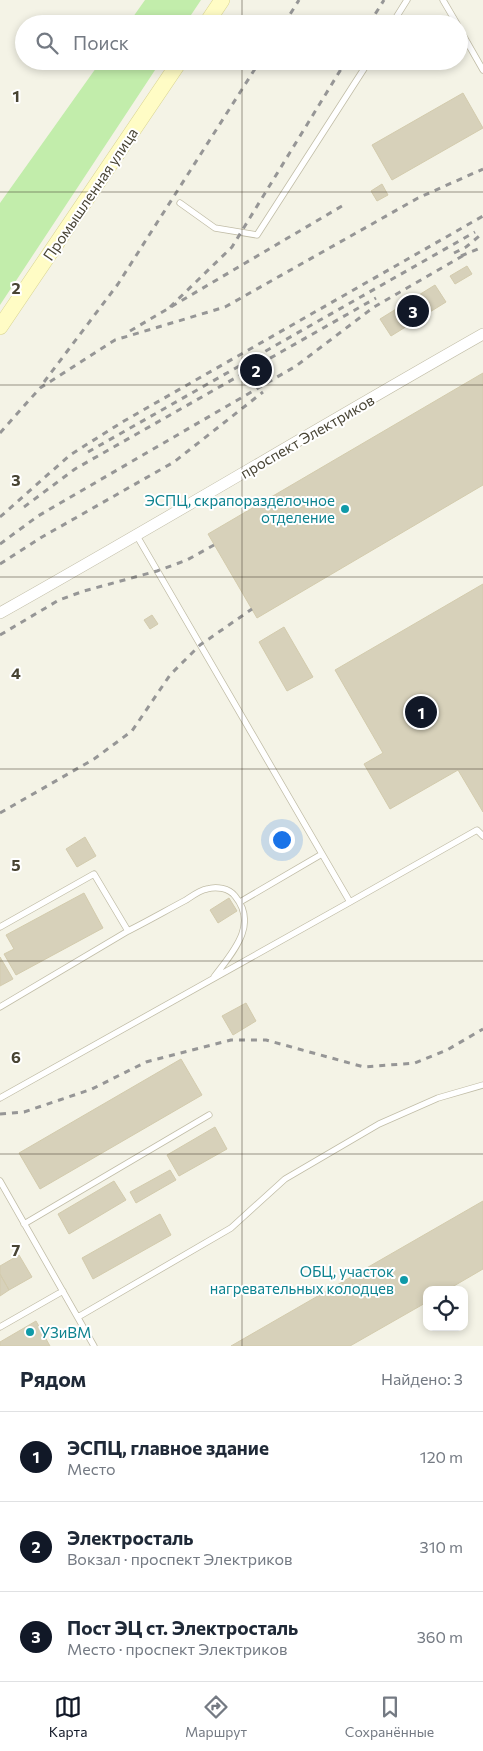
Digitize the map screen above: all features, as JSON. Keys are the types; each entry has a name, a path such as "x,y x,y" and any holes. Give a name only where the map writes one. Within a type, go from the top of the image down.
{"street":[{"path":"212,15 222,0"},
{"name":"Промышленная улица","path":"0,327 174,70"},
{"name":"проспект Электриков","path":"0,613 483,334"}],"lane":[{"path":"398,15 407,0"},
{"path":"443,0 452,15"},
{"path":"468,44 483,70"},
{"path":"180,203 215,228 257,235 363,70"},
{"path":"136,536 350,902"},
{"path":"0,1098 477,830 483,836"},
{"path":"240,902 322,854"},
{"path":"0,927 94,874 128,931"},
{"path":"0,1007 128,931 207,888 224,888 232,892 240,902 245,916 244,925 237,946 213,979"},
{"path":"78,1317 231,1228 285,1179 379,1124 438,1098 483,1085"},
{"path":"24,1224 209,1115"},
{"path":"0,1181 94,1346"},
{"path":"0,1327 63,1291"}],"green space":[{"path":"145,0 201,0 191,15 134,15"},
{"path":"95,70 155,70 0,305 0,203"}],"building":[{"path":"463,93 483,128 392,180 372,145"},
{"path":"382,184 388,195 377,201 371,191"},
{"path":"467,266 472,274 455,284 450,276"},
{"path":"435,285 446,302 391,336 380,319"},
{"name":"ЭСПЦ, скрапоразделочное отделение","path":"483,373 483,485 257,618 208,534"},
{"path":"483,584 483,812 458,770 390,809 364,764 383,753 335,670"},
{"path":"152,615 158,624 150,629 144,620"},
{"path":"284,627 313,677 287,691 259,642"},
{"path":"85,837 96,856 77,867 66,849"},
{"path":"84,893 103,928 16,975 4,954 14,949 6,935"},
{"path":"229,898 237,911 218,923 210,910"},
{"path":"0,957 13,979 0,986"},
{"path":"246,1003 256,1021 233,1035 222,1016"},
{"path":"181,1059 202,1095 40,1189 19,1153"},
{"path":"215,1127 227,1149 179,1176 167,1155"},
{"path":"170,1170 176,1180 136,1203 130,1192"},
{"path":"114,1181 126,1200 69,1234 58,1214"},
{"name":"ОБЦ, участок нагревательных колодцев","path":"483,1201 483,1269 454,1286 423,1286 423,1304 350,1346 231,1346"},
{"path":"160,1214 171,1235 93,1279 82,1258"},
{"path":"19,1255 32,1277 9,1290 0,1274 0,1266"},
{"path":"0,1274 9,1290 0,1296"},
{"name":"УЗиВМ","path":"36,1321 50,1346 0,1346 0,1342"}],"railway":[{"path":"290,15 299,0"},
{"path":"375,15 384,0"},
{"path":"44,382 118,284 254,70"},
{"path":"170,307 232,247 340,70"},
{"path":"0,433 40,388 115,340 225,307 418,198 483,169"},
{"path":"130,331 342,206"},
{"path":"0,517 70,455 124,421 483,216"},
{"path":"88,452 475,232"},
{"path":"454,253 466,247 483,233"},
{"path":"461,256 483,247"},
{"path":"0,544 38,516 296,366 374,307 466,254"},
{"path":"24,507 75,469 376,298"},
{"path":"0,564 42,537 174,462 263,392"},
{"path":"0,635 59,600 84,591 157,571 187,560 214,545"},
{"path":"0,813 94,759 132,731 170,675 200,645 252,609"},
{"path":"0,1114 24,1112 92,1089 146,1062 231,1040 266,1040 364,1067 415,1063 447,1050 483,1029"}],"place":[{"name":"Пост ЭЦ ст. Электросталь","path":"413,311"},
{"name":"Электросталь","path":"256,370"},
{"name":"ЭСПЦ, скрапоразделочное отделение","path":"345,509"},
{"name":"ЭСПЦ, главное здание","path":"421,712"},
{"name":"ОБЦ, участок нагревательных колодцев","path":"404,1280"},
{"name":"УЗиВМ","path":"30,1332"}]}
